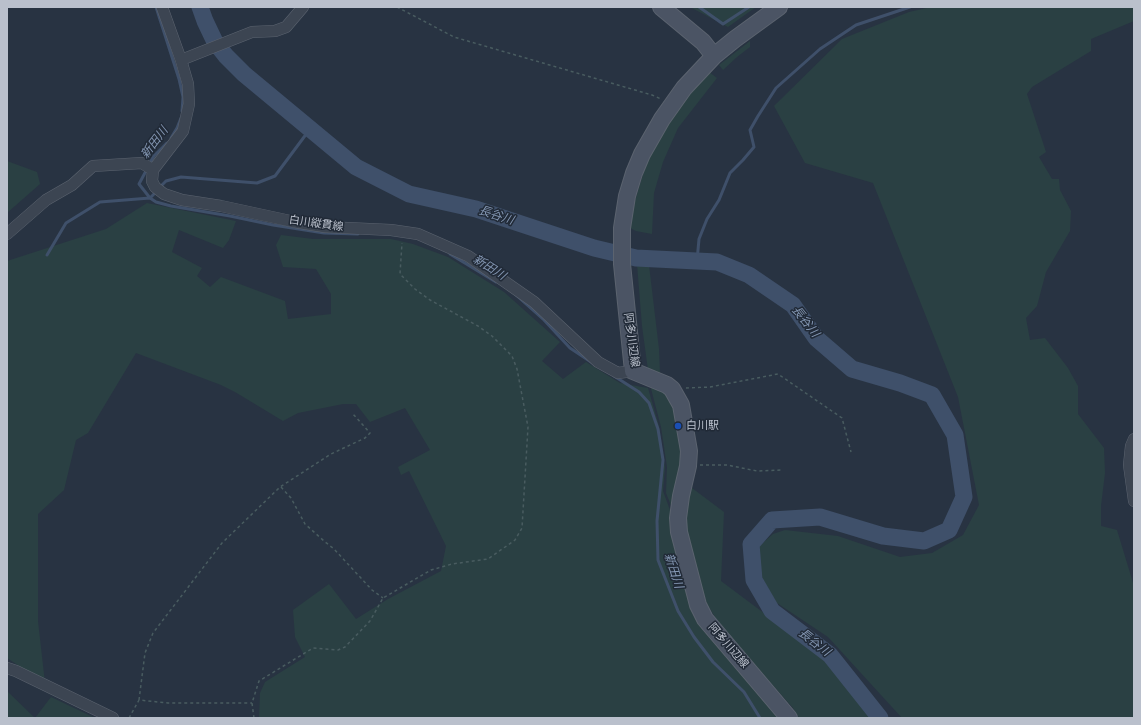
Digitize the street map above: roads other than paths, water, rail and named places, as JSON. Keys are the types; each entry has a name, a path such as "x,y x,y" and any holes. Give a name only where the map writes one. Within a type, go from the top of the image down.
{"main road":[{"path":"661,7 703,42 714,56"},
{"name":"阿多川辺線","path":"780,7 714,56 671,104 651,137 634,173 627,196 622,228 622,264 633,371 672,389 681,405 686,426 689,450 688,466 681,496 678,518 679,532 698,605 705,619 789,718"}],"street":[{"path":"7,234 46,200 72,185 92,166 148,167 183,131 189,104 188,84 162,7"},
{"path":"181,60 252,32 275,31 286,27 303,7"},
{"name":"白川縦貫線","path":"148,167 152,181 158,189 170,197 182,200 222,206 295,222 326,227 391,230 418,234 468,256 529,298 598,362 618,373 633,371"},
{"path":"1134,439 1131,446 1129,465 1134,501"},
{"path":"7,668 113,718"}],"waterway":[{"name":"新田川","path":"156,7 179,79 183,97 182,111"},
{"name":"長谷川","path":"200,7 215,42 226,56 244,74 356,167 409,194 476,209 594,248 636,258 717,262 749,275 793,305 816,338 852,369 900,383 932,395 955,435 964,497 949,530 924,541 883,536 820,517 772,520 751,544 754,580 772,611 830,655 880,718"},
{"path":"699,7 723,24 749,7"},
{"path":"697,261 699,239 707,219 719,200 730,173 754,147 750,130 776,88 820,49 856,25 910,7"},
{"name":"新田川","path":"171,138 181,118"},
{"path":"160,187 166,181 181,177 257,183 275,176 310,129"},
{"name":"新田川","path":"149,164 154,156 167,143"},
{"name":"新田川","path":"147,169 139,184 150,198 156,202 273,225 324,233 358,234"},
{"path":"47,255 66,223 100,202 150,198 156,192"},
{"name":"新田川","path":"450,254 496,282"},
{"name":"新田川","path":"516,295 544,320 570,348 594,364"},
{"name":"新田川","path":"614,376 639,392 649,403 658,429 663,460 657,521 658,560 678,611 694,637 713,662 744,692 760,718"}],"place":[{"name":"白川駅","path":"678,426"}]}
